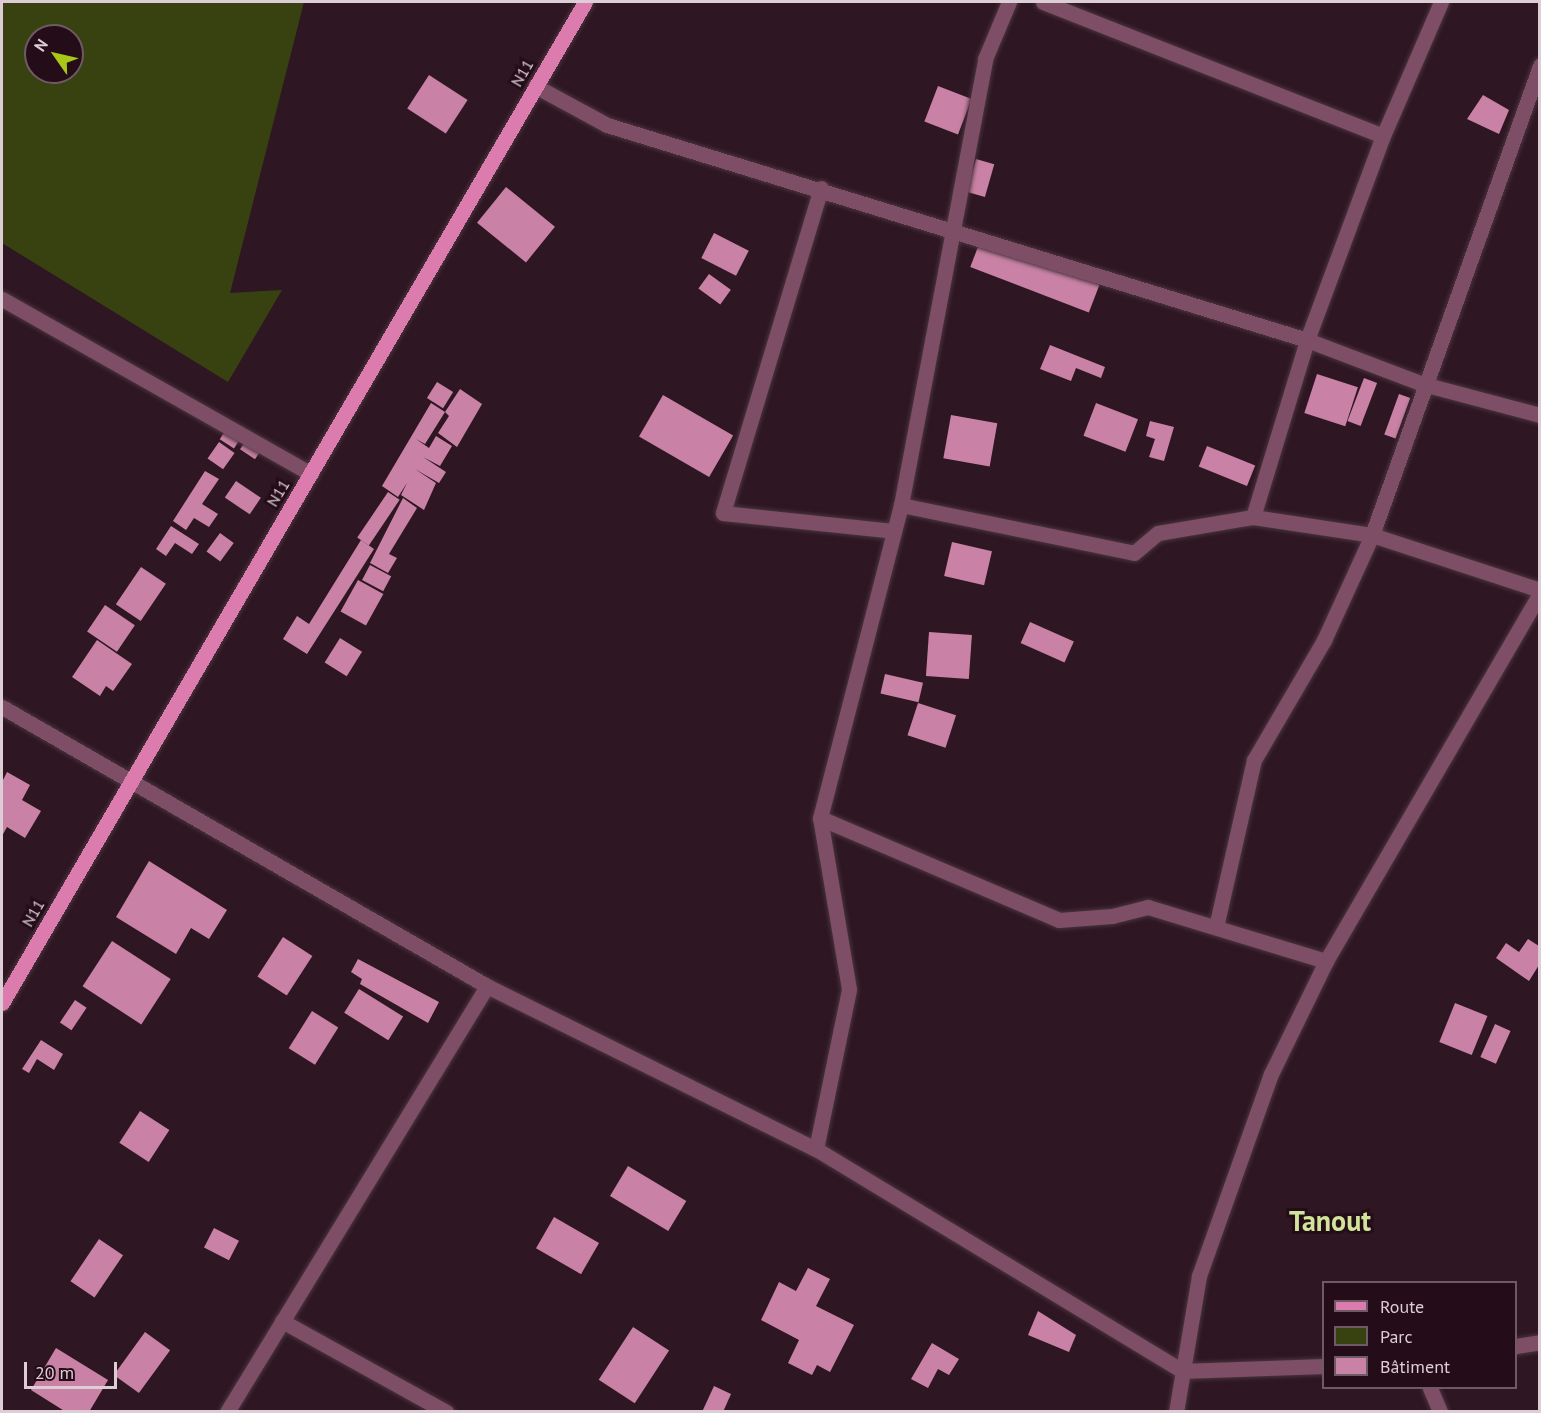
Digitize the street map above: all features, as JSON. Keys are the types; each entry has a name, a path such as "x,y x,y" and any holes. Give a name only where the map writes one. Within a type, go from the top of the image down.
{"main road":[{"name":"N11","path":"2,1003 585,2"}],"street":[{"path":"816,1149 849,989 820,818 901,505 950,228 985,59 1009,2"},
{"path":"1043,2 1383,136"},
{"path":"1253,517 1308,339 1383,136 1442,2"},
{"path":"1216,927 1254,760 1324,640 1372,535 1423,384 1539,65"},
{"path":"535,86 607,125 821,188 1308,339 1423,384 1539,415"},
{"path":"821,188 723,513 893,531"},
{"path":"2,299 311,474"},
{"path":"901,505 1134,553 1158,533 1253,517 1372,535 1539,591 1326,961 1271,1074 1199,1276 1176,1412"},
{"path":"2,706 133,778 487,986 816,1149 1182,1371 1322,1366"},
{"path":"820,818 1059,920 1112,916 1148,906 1326,961"},
{"path":"227,1412 487,986"},
{"path":"282,1321 446,1412"},
{"path":"1517,1346 1539,1341"},
{"path":"1430,1389 1440,1412"}],"green space":[{"path":"2,2 304,2 230,293 282,290 228,382 2,243"}],"building":[{"path":"429,75 468,100 446,134 407,109"},
{"path":"938,86 972,99 958,134 924,121"},
{"path":"1483,95 1509,110 1499,134 1467,119"},
{"path":"976,159 994,164 985,197 967,192"},
{"path":"506,187 555,227 526,262 477,223"},
{"path":"714,233 749,251 736,276 701,258"},
{"path":"981,239 1100,285 1089,313 970,267"},
{"path":"709,274 731,290 720,304 698,289"},
{"path":"1050,345 1105,367 1101,378 1076,368 1071,381 1040,369"},
{"path":"1317,374 1358,387 1345,426 1304,413"},
{"path":"1364,378 1377,383 1361,426 1348,421"},
{"path":"437,382 453,392 443,408 427,398"},
{"path":"460,389 482,404 457,447 438,433 449,416 445,412"},
{"path":"1399,394 1410,398 1396,439 1384,434"},
{"path":"663,395 733,435 709,477 639,437"},
{"path":"431,403 445,412 425,444 416,439 429,448 436,436 452,446 440,466 423,457 446,472 439,483 415,469 436,483 424,510 401,495 407,483 398,497 382,486"},
{"path":"1096,403 1138,419 1125,452 1083,436"},
{"path":"951,415 997,423 990,466 943,458"},
{"path":"1150,421 1174,427 1164,461 1149,457 1155,439 1146,436"},
{"path":"229,425 243,434 234,449 220,439"},
{"path":"249,436 264,446 255,459 240,449"},
{"path":"219,442 235,453 223,469 208,458"},
{"path":"1207,446 1255,465 1247,486 1199,466"},
{"path":"205,471 219,479 202,504 218,514 209,527 194,518 186,530 173,521"},
{"path":"236,481 261,498 250,514 225,498"},
{"path":"388,492 400,500 369,545 357,538"},
{"path":"403,498 417,508 389,554 397,558 388,573 370,563"},
{"path":"171,526 199,544 192,554 175,543 166,556 156,549"},
{"path":"220,533 234,543 220,562 206,552"},
{"path":"361,540 374,549 307,654 283,639 297,616 309,624"},
{"path":"952,542 992,551 984,585 944,576"},
{"path":"370,565 391,576 383,591 362,580"},
{"path":"141,567 166,584 141,621 116,604"},
{"path":"358,580 383,594 366,626 341,611"},
{"path":"105,605 135,625 117,652 87,632"},
{"path":"1030,622 1074,642 1064,663 1021,643"},
{"path":"929,632 972,635 969,679 926,676"},
{"path":"340,638 362,652 347,676 325,663"},
{"path":"97,640 132,664 113,691 106,686 100,696 72,677"},
{"path":"885,674 923,683 919,702 881,693"},
{"path":"918,703 956,715 946,748 907,735"},
{"path":"7,772 30,785 22,800 41,811 25,838 7,827 2,836 2,782"},
{"path":"149,861 227,910 209,939 191,928 176,954 116,917"},
{"path":"283,937 312,956 287,995 257,976"},
{"path":"1528,939 1539,946 1539,965 1529,981 1496,958 1506,943 1519,952"},
{"path":"112,941 171,979 141,1024 83,986"},
{"path":"358,959 439,1002 428,1023 360,984 362,979 351,972"},
{"path":"359,989 403,1017 388,1040 344,1013"},
{"path":"75,1000 87,1008 72,1030 60,1022"},
{"path":"1455,1003 1487,1016 1472,1055 1439,1042"},
{"path":"312,1011 338,1027 315,1065 289,1048"},
{"path":"1495,1024 1511,1031 1496,1064 1480,1057"},
{"path":"41,1040 63,1054 54,1070 37,1059 29,1073 22,1069"},
{"path":"140,1111 169,1130 149,1162 119,1143"},
{"path":"628,1166 686,1201 668,1231 610,1196"},
{"path":"554,1217 599,1243 581,1274 536,1248"},
{"path":"214,1228 239,1241 229,1260 204,1248"},
{"path":"99,1239 123,1255 95,1297 70,1281"},
{"path":"808,1268 830,1279 816,1306 854,1325 830,1372 817,1365 812,1375 788,1363 799,1340 761,1320 779,1282 796,1291"},
{"path":"1038,1311 1076,1335 1069,1352 1028,1335"},
{"path":"633,1327 669,1350 635,1403 599,1380"},
{"path":"145,1332 170,1350 139,1393 114,1375"},
{"path":"932,1343 959,1359 949,1375 938,1369 928,1388 911,1379"},
{"path":"56,1348 108,1380 89,1412 66,1412 31,1390"},
{"path":"714,1386 731,1394 723,1412 702,1412"}],"district":[{"name":"Tanout","path":"1330,1221"}]}
